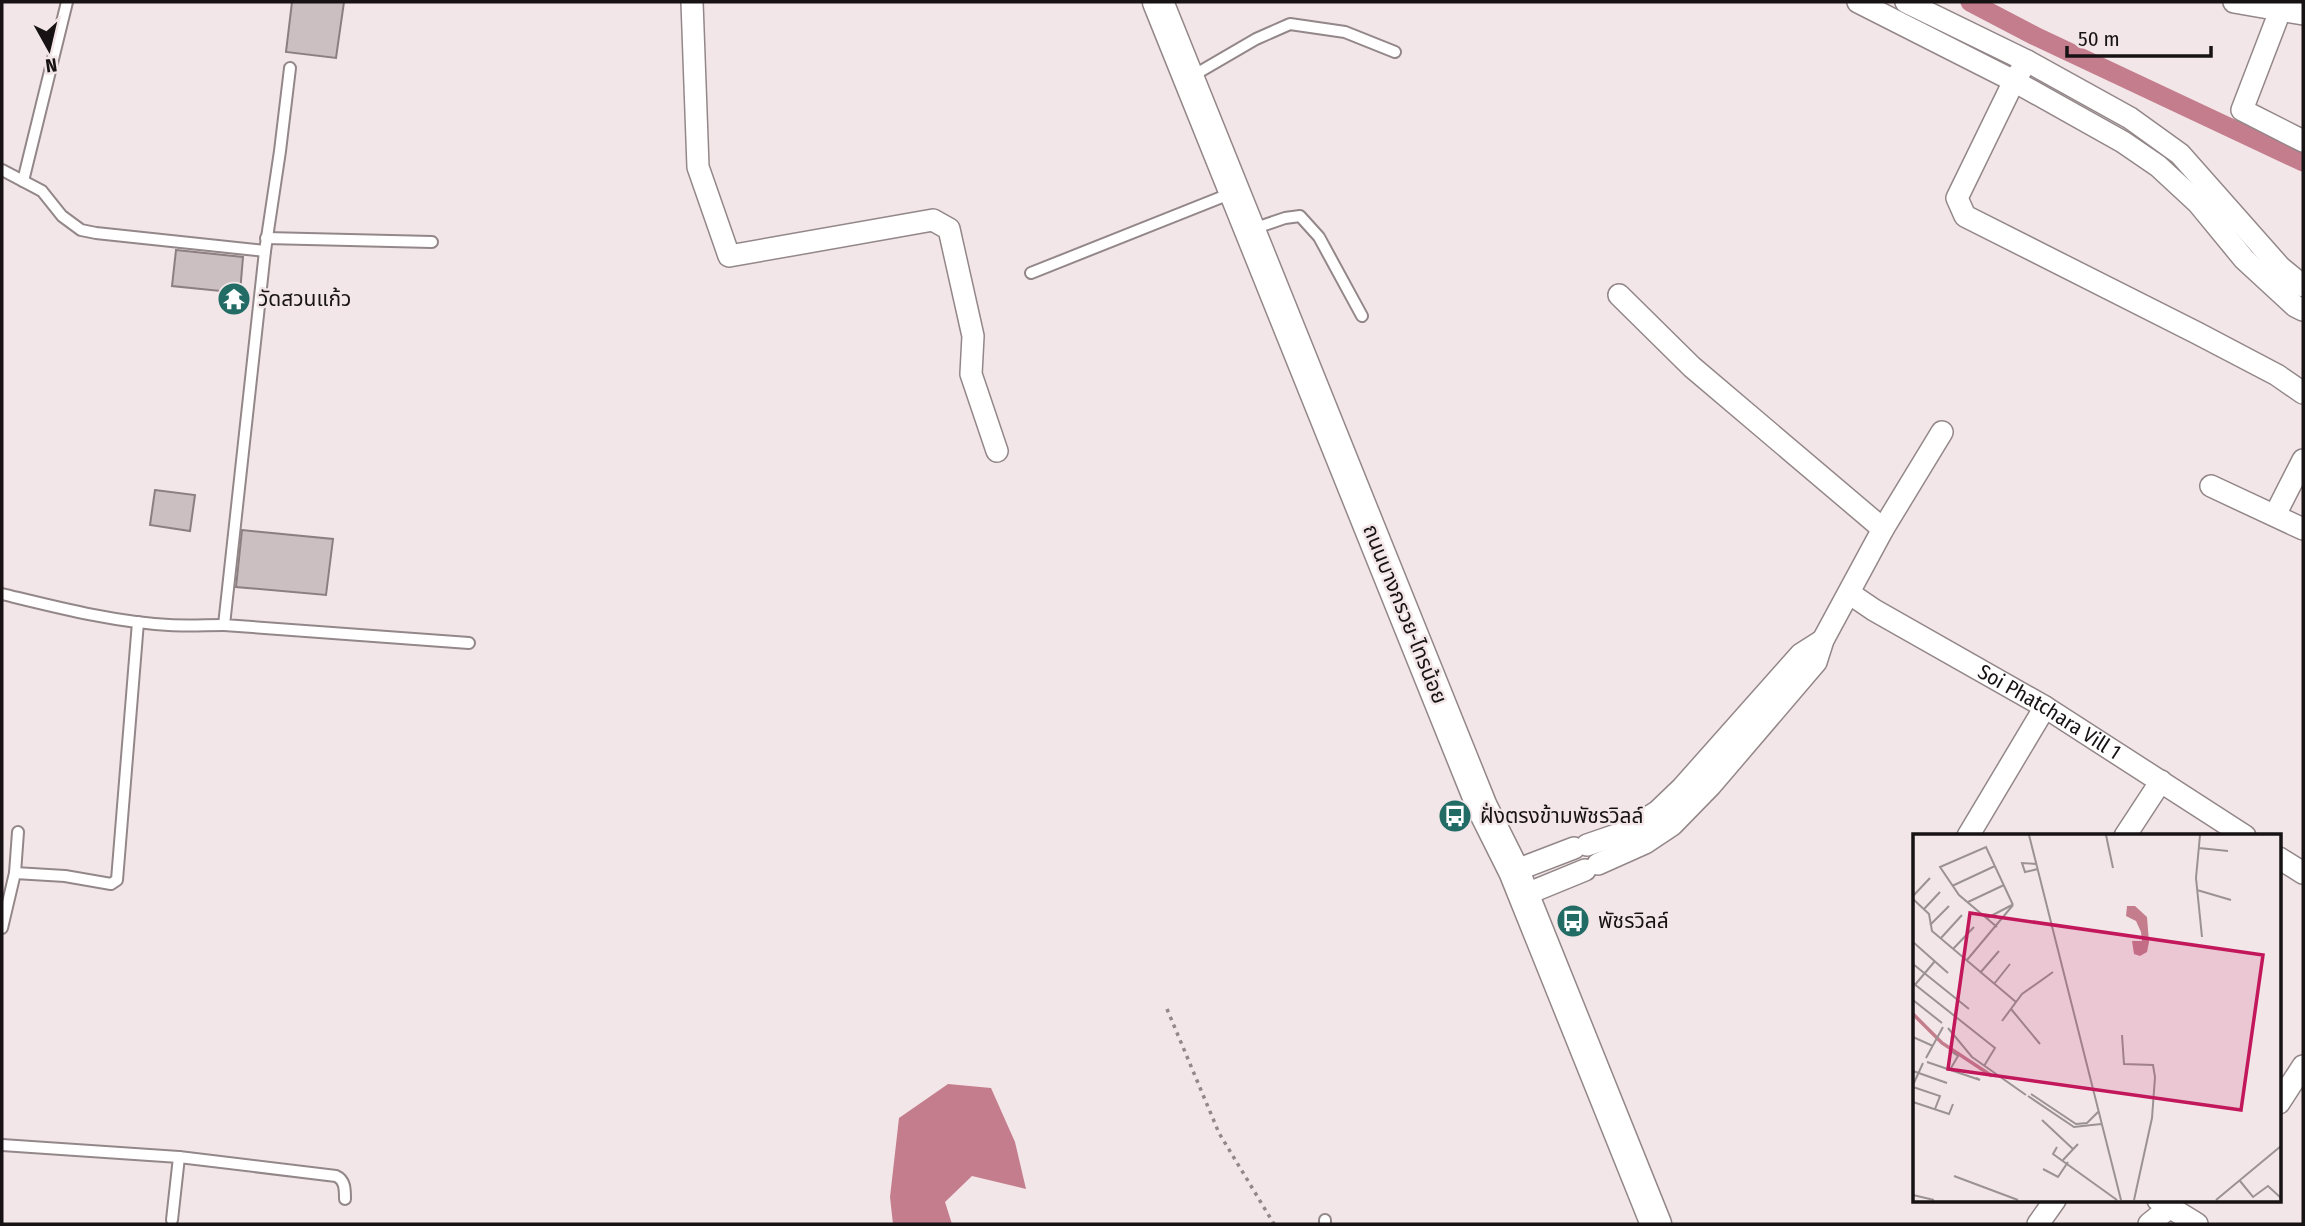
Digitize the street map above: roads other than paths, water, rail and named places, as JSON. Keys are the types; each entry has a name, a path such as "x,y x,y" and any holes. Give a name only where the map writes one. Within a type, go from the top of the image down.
{"main road":[{"name":"ถนนบางกรวย-ไทรน้อย","path":"1158,2 1482,807 1519,883 1656,1224"}],"street":[{"path":"692,2 698,167 729,256 933,220 949,229 973,337 971,374 997,451"},
{"path":"1858,2 2014,81 2123,142 2158,166 2197,204 2244,259 2295,306 2303,310"},
{"path":"1906,2 2027,61 2130,118 2180,154 2280,267 2303,286"},
{"path":"2234,2 2303,14"},
{"path":"2280,11 2242,110 2303,141"},
{"path":"2027,61 2014,81 1957,198 1965,216 2197,333 2277,375 2303,393"},
{"path":"1619,295 1692,367 1883,529"},
{"path":"1519,883 1591,867 1646,843 1665,818 1682,788 1801,654 1824,640 1883,529 1942,432"},
{"path":"2275,515 2303,460"},
{"path":"2211,486 2303,529"},
{"name":"Soi Phatchara Vill 1","path":"1849,593 1874,610 2045,707 2242,834"},
{"path":"1969,834 2045,707"},
{"path":"2126,834 2161,781"},
{"path":"1519,883 1581,847 1665,818"},
{"path":"2280,859 2303,873"},
{"path":"2280,1100 2303,1066"},
{"path":"2038,1224 2053,1202"},
{"path":"2149,1224 2164,1204 2197,1224"}],"lane":[{"path":"23,181 67,2"},
{"path":"1189,78 1256,39 1290,24 1345,32 1395,52"},
{"path":"224,625 266,238 290,68"},
{"path":"2,170 42,191 62,216 81,230 265,251"},
{"path":"1031,273 1235,192"},
{"path":"1250,229 1300,216 1319,237 1362,316"},
{"path":"266,238 432,242"},
{"path":"2,594 138,622 224,625 469,643"},
{"path":"15,873 65,876 111,884 117,880 138,622"},
{"path":"2,928 15,873 18,832"},
{"path":"2,1145 179,1157 336,1176 341,1178 344,1185 345,1199"},
{"path":"172,1220 179,1157"}],"waterway":[{"path":"1970,2 2035,36 2303,162"}],"place":[{"name":"วัดสวนแก้ว","path":"234,299"},
{"name":"ฝั่งตรงข้ามพัชรวิลล์","path":"1455,816"},
{"name":"พัชรวิลล์","path":"1573,921"}]}
